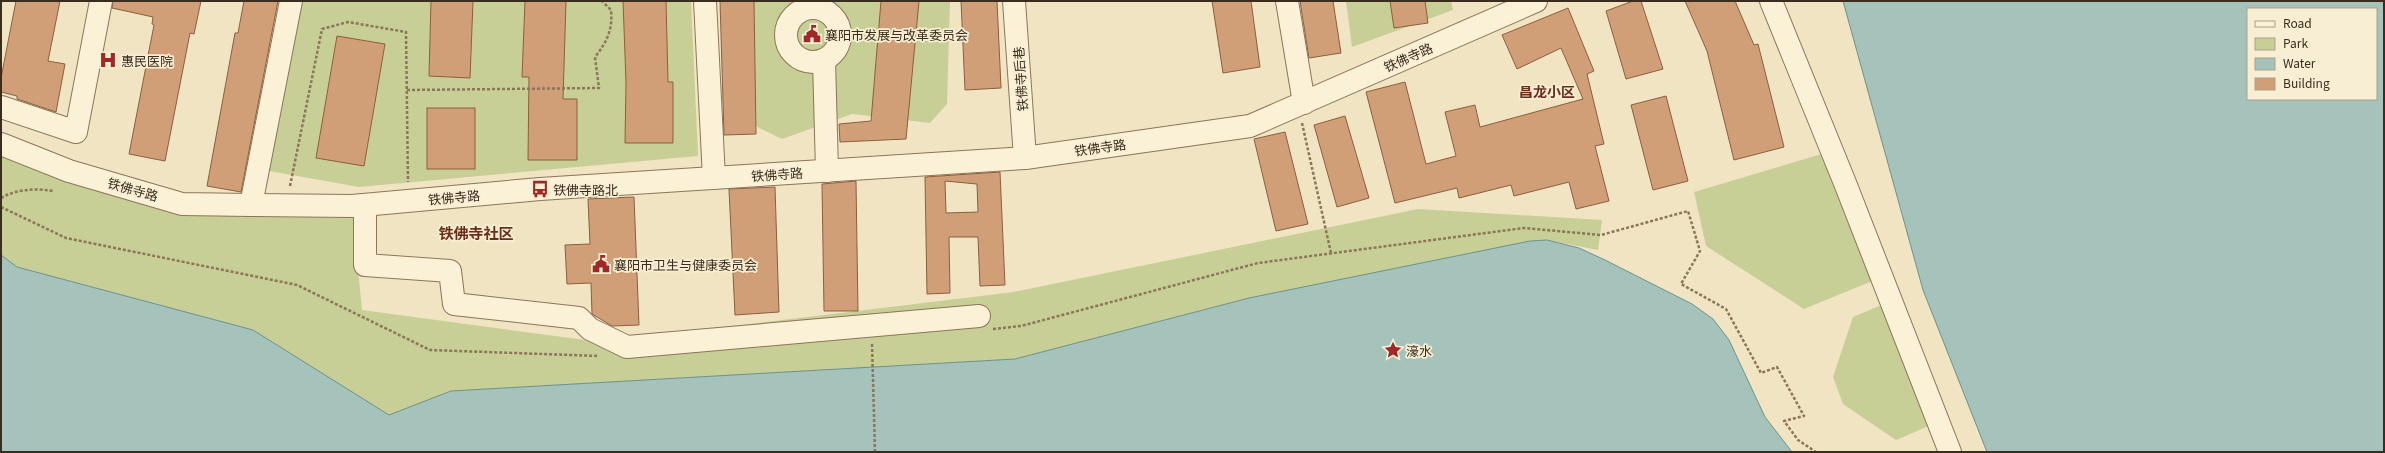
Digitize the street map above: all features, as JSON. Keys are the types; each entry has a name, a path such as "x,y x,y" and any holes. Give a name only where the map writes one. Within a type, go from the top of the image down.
{"street":[{"path":"1,107 76,132 101,1"},
{"path":"251,204 291,1"},
{"path":"705,1 714,178"},
{"path":"786,1 786,35 789,48 798,58 806,62 824,60 834,52 840,40 840,31 832,15 816,8 807,9 792,18 786,35"},
{"name":"铁佛寺后巷","path":"1014,1 1026,158"},
{"path":"1287,1 1301,104"},
{"name":"铁佛寺路","path":"1,144 69,171 182,204 365,205 540,189 1026,158 1250,126 1536,1"},
{"path":"1771,1 1845,183 1950,452"},
{"path":"824,60 827,171"},
{"path":"365,205 365,265 450,271 454,304 579,318 590,329 627,347 979,316"}],"path":[{"path":"407,90 599,88 595,56 606,43 612,23 611,10 602,1"},
{"path":"289,192 322,29 348,22 406,32 409,201"},
{"path":"1301,104 1331,253"},
{"path":"1,198 12,192 42,189 54,191"},
{"path":"872,339 875,452"}],"green space":[{"path":"299,1 691,1 698,156 359,187 264,170"},
{"path":"739,1 950,1 947,104 930,123 852,114 782,139 741,119"},
{"path":"1346,1 1451,1 1453,10 1352,47"},
{"path":"1,144 182,204 352,206 362,310 600,342 1014,292 1418,209 1602,220 1598,250 1547,240 1249,298 1015,359 451,391 389,416 253,330 17,267 1,255"},
{"path":"1832,151 1882,277 1804,309 1706,246 1694,192"},
{"path":"1891,301 1938,422 1896,440 1843,404 1833,377 1853,317"}],"water":[{"path":"1843,1 2384,1 2384,452 1987,452 1923,290"},
{"name":"濠水","path":"1547,240 1579,248 1605,260 1692,304 1713,319 1729,340 1765,417 1792,452 1,452 1,255 17,267 253,330 389,415 451,391 1015,359 1249,298 1530,241"}],"building":[{"path":"16,1 60,1 48,61 65,64 56,112 17,99 17,96 1,92 1,78"},
{"path":"113,1 201,1 194,34 190,33 165,161 129,154 154,25 152,24 153,17 112,8"},
{"path":"244,1 278,1 241,192 207,186 235,33 238,33"},
{"path":"431,1 473,1 470,78 429,76"},
{"path":"525,1 566,1 563,99 577,99 577,160 528,160 529,77 522,77"},
{"path":"623,1 666,1 668,82 673,82 673,143 625,143 626,82"},
{"path":"720,1 754,1 756,134 724,135"},
{"path":"881,1 919,1 906,139 840,142 839,124 871,121"},
{"path":"961,1 997,1 1001,88 965,90"},
{"path":"1212,1 1251,1 1260,67 1223,73"},
{"path":"1300,1 1333,1 1341,53 1309,58"},
{"path":"1390,1 1425,1 1428,23 1394,28"},
{"path":"1633,1 1641,1 1663,69 1626,79 1606,11"},
{"path":"1685,1 1735,1 1754,45 1758,44 1784,147 1734,160 1707,51"},
{"path":"1568,8 1594,71 1587,74 1604,144 1595,146 1609,201 1576,209 1569,182 1514,196 1511,185 1459,198 1457,188 1395,203 1366,92 1405,82 1426,164 1456,156 1445,112 1475,105 1480,127 1583,99 1561,48 1517,69 1502,35"},
{"path":"337,36 385,44 364,166 316,158"},
{"path":"1666,96 1688,181 1653,190 1631,105"},
{"path":"427,108 475,108 475,169 427,169"},
{"path":"1345,116 1369,198 1337,207 1314,125"},
{"path":"1285,132 1308,224 1276,231 1254,139"},
{"path":"1000,172 1005,285 980,286 978,237 949,237 950,293 927,294 925,177","holes":["945,181 977,184 978,212 946,213"]},
{"path":"856,181 858,311 824,311 822,184"},
{"path":"775,187 779,312 735,315 729,189"},
{"name":"襄阳市卫生与健康委员会","path":"634,197 639,325 612,326 592,314 591,283 567,284 565,245 590,244 588,199"}],"place":[{"name":"襄阳市发展与改革委员会","path":"812,34"},
{"name":"惠民医院","path":"108,60"},
{"name":"铁佛寺路北","path":"540,189"},
{"name":"襄阳市卫生与健康委员会","path":"601,264"},
{"name":"濠水","path":"1393,350"}],"district":[{"name":"昌龙小区","path":"1547,91"},
{"name":"铁佛寺社区","path":"476,232"}]}
